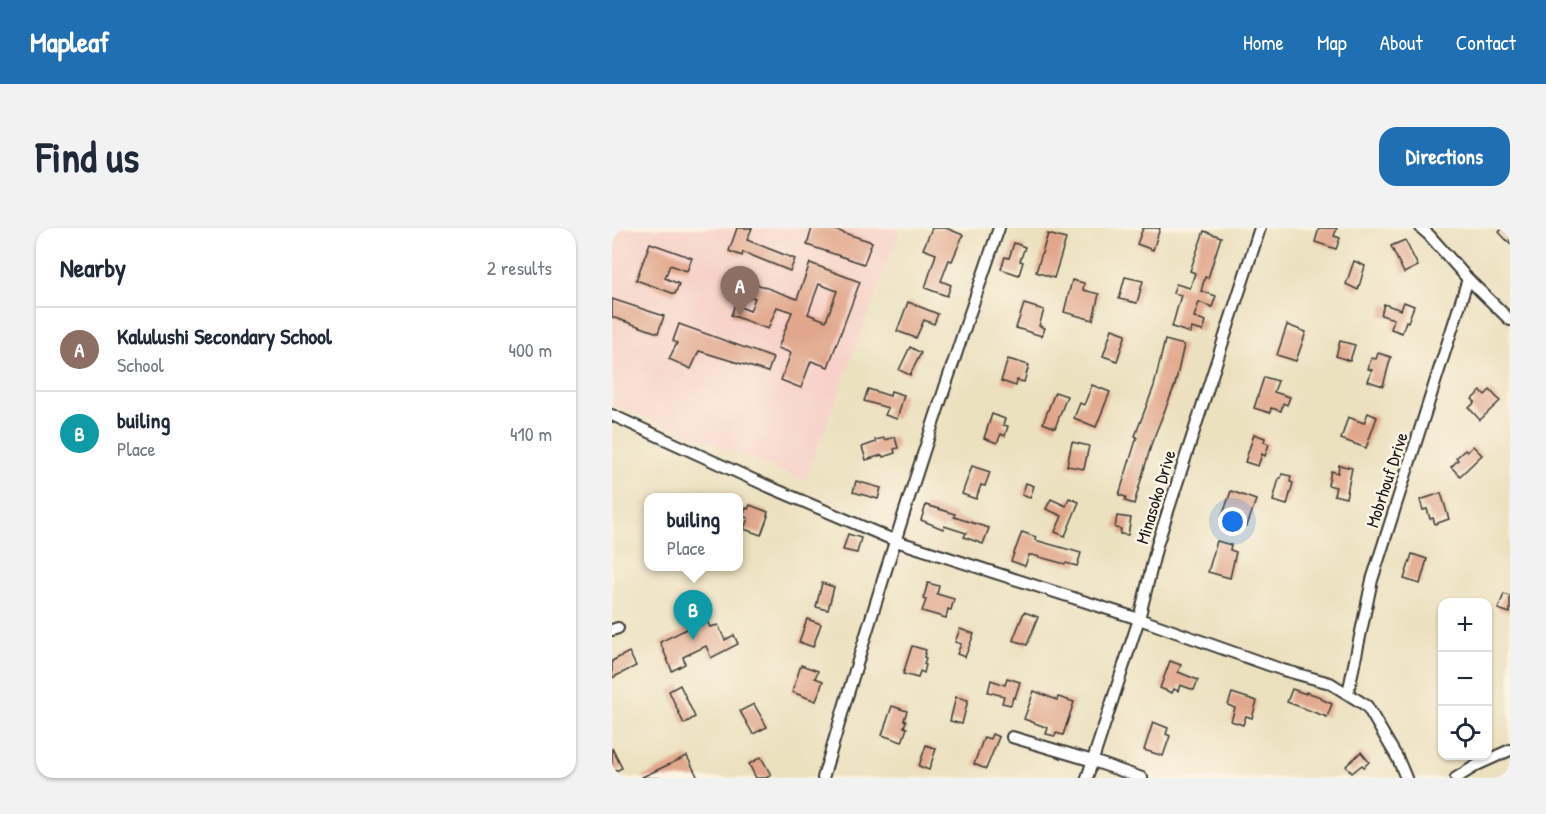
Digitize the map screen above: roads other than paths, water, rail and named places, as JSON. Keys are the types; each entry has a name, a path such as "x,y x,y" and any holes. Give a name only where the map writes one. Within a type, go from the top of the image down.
{"street":[{"path":"823,778 857,662 999,228"},
{"name":"Minasoko Drive","path":"1087,778 1139,619 1157,545 1260,228"},
{"path":"1421,228 1510,320"},
{"name":"Mobrhouf Drive","path":"1348,693 1372,580 1468,279"},
{"path":"612,415 765,485 896,541 1139,619 1283,670 1330,683 1367,706 1398,759 1406,778"},
{"path":"1012,737 1142,778"},
{"path":"1456,778 1479,764 1510,750"}],"place":[{"name":"Kalulushi Secondary School","path":"740,316"},
{"name":"builing","path":"693,640"}]}
